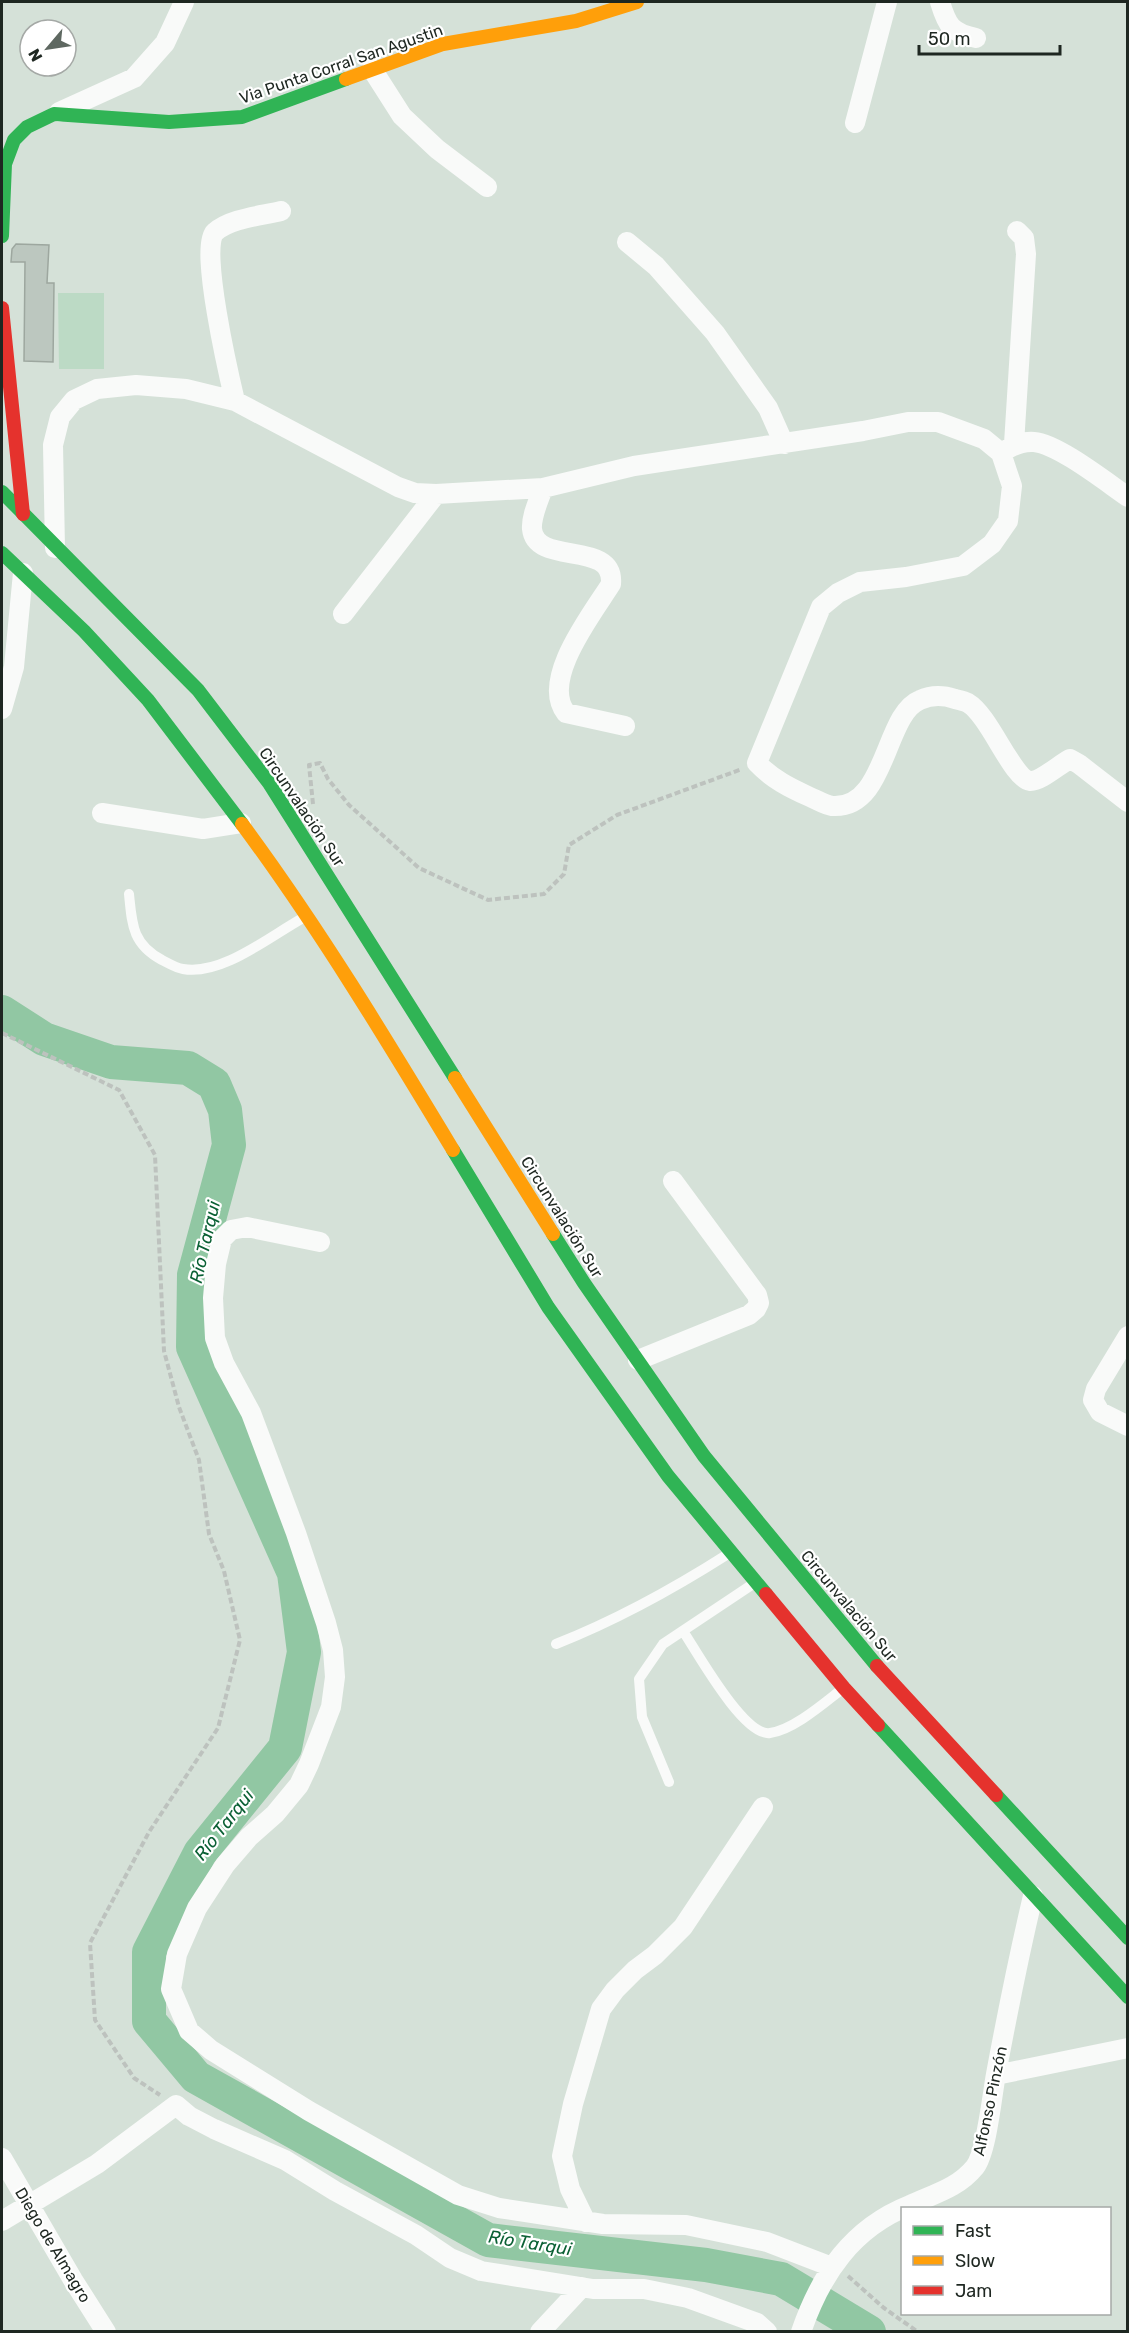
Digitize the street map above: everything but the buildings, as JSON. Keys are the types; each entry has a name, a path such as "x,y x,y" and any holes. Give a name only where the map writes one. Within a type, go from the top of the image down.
{"main road":[{"name":"Via Punta Corral San Agustin","path":"2,236 4,164 14,140 27,127 54,114 169,122 242,117 443,44 576,21 637,2"},
{"path":"2,308 22,514"},
{"path":"2,434 13,409"},
{"name":"Circunvalación Sur","path":"2,492 198,690 269,783 584,1283 704,1456 872,1660 1128,1938"},
{"path":"2,553 84,631 148,700 275,868 372,1016 548,1307 668,1476 844,1688 1128,1997"}],"street":[{"path":"54,114 134,78 165,43 184,2"},
{"path":"576,21 582,2"},
{"path":"855,123 887,2"},
{"path":"940,2 950,27 961,35 976,38"},
{"path":"372,69 402,116 436,149 487,188"},
{"path":"235,401 214,290 209,253 210,239 215,232 230,224 281,211"},
{"path":"1017,231 1023,238 1026,254 1007,449 1012,486 1008,521 992,544 963,566 906,577 860,582 838,594 822,607 757,763 767,774 786,786 830,806 848,804 860,795 876,777 899,721 906,710 919,700 944,694 969,704 980,715 997,738 1014,768 1027,781 1033,781 1045,775 1070,759 1128,802"},
{"path":"627,242 656,266 715,333 768,408 784,444"},
{"path":"55,548 53,445 60,417 74,400 97,389 136,386 186,389 235,401 398,487 415,493 436,494 543,488 634,466 784,444 908,422 938,422 1007,449 1034,442 1054,448 1128,497"},
{"path":"543,488 532,526 536,541 545,548 593,557 608,568 611,577 611,584 564,660 558,690 559,705 566,713 625,726"},
{"path":"343,614 436,494"},
{"path":"2,709 23,573"},
{"path":"102,813 203,829 241,823"},
{"path":"638,1360 749,1315 759,1303 757,1295 673,1181"},
{"path":"320,1242 247,1227 231,1230 222,1239 216,1264 213,1298 215,1338 224,1363 250,1413 296,1533 326,1623 333,1650 335,1677 331,1707 299,1785 275,1814 249,1837 225,1866 197,1908 177,1954 171,1989 189,2031 211,2050 328,2122 458,2195 499,2208 586,2222 627,2226 686,2225 767,2242 832,2267"},
{"path":"1128,1336 1096,1389 1093,1400 1100,1412 1128,1426"},
{"path":"586,2222 570,2189 562,2156 573,2104 601,2009 615,1990 683,1927 763,1808"},
{"name":"Alfonso Pinzón","path":"904,2207 960,2183 977,2164 989,2122 996,2075 1033,1896"},
{"path":"996,2075 1128,2048"},
{"path":"2,2221 97,2164 176,2105 189,2116 206,2125 285,2160 461,2262 481,2271 593,2289 644,2289 688,2298 757,2323 767,2331"},
{"name":"Diego de Almagro","path":"2,2158 73,2280 106,2331"},
{"name":"Alfonso Pinzón","path":"802,2329 832,2267 842,2252 866,2230 901,2209"},
{"path":"540,2331 582,2287"}],"lane":[{"path":"129,894 132,928 139,941 159,958 182,969 204,969 238,957 306,916"},
{"path":"556,1644 596,1629 666,1593 730,1552"},
{"path":"669,1782 642,1718 639,1679 663,1644 756,1582"},
{"path":"683,1631 736,1713 756,1731 769,1734 789,1725 844,1688"}],"path":[{"path":"314,805 309,765 320,763 328,779 349,805 419,868 488,900 544,894 564,874 569,845 617,815 757,763"},
{"path":"2,1033 119,1090 155,1155 164,1351 179,1407 199,1460 209,1534 224,1571 240,1640 218,1728 149,1832 90,1943 94,2020 134,2078 176,2105"},
{"path":"832,2267 849,2277 884,2307 918,2331"}],"green space":[{"path":"58,293 104,293 104,369 59,369"}],"waterway":[{"name":"Río Tarqui","path":"2,1012 44,1039 111,1062 188,1068 214,1084 225,1110 229,1145 194,1275 193,1347 294,1573 304,1652 285,1748 200,1853 149,1952 149,2021 196,2077 488,2240 706,2265 781,2279 869,2332"}],"traffic: fast":[{"path":"2,236 5,164 14,140 27,127 54,114 169,122 242,117 346,79"},
{"path":"2,492 198,690 269,783 455,1078"},
{"path":"2,553 84,631 148,700 242,824"},
{"path":"453,1150 548,1307 668,1476 766,1594"},
{"path":"553,1234 584,1283 704,1456 877,1666"},
{"path":"878,1725 1128,1997"},
{"path":"996,1795 1128,1938"}],"traffic: slow":[{"path":"346,79 443,44 576,21 637,2"},
{"path":"242,824 325,944 453,1150"},
{"path":"455,1078 553,1234"}],"traffic: jam":[{"path":"2,308 23,514"},
{"path":"766,1594 878,1725"},
{"path":"877,1666 996,1795"}]}
